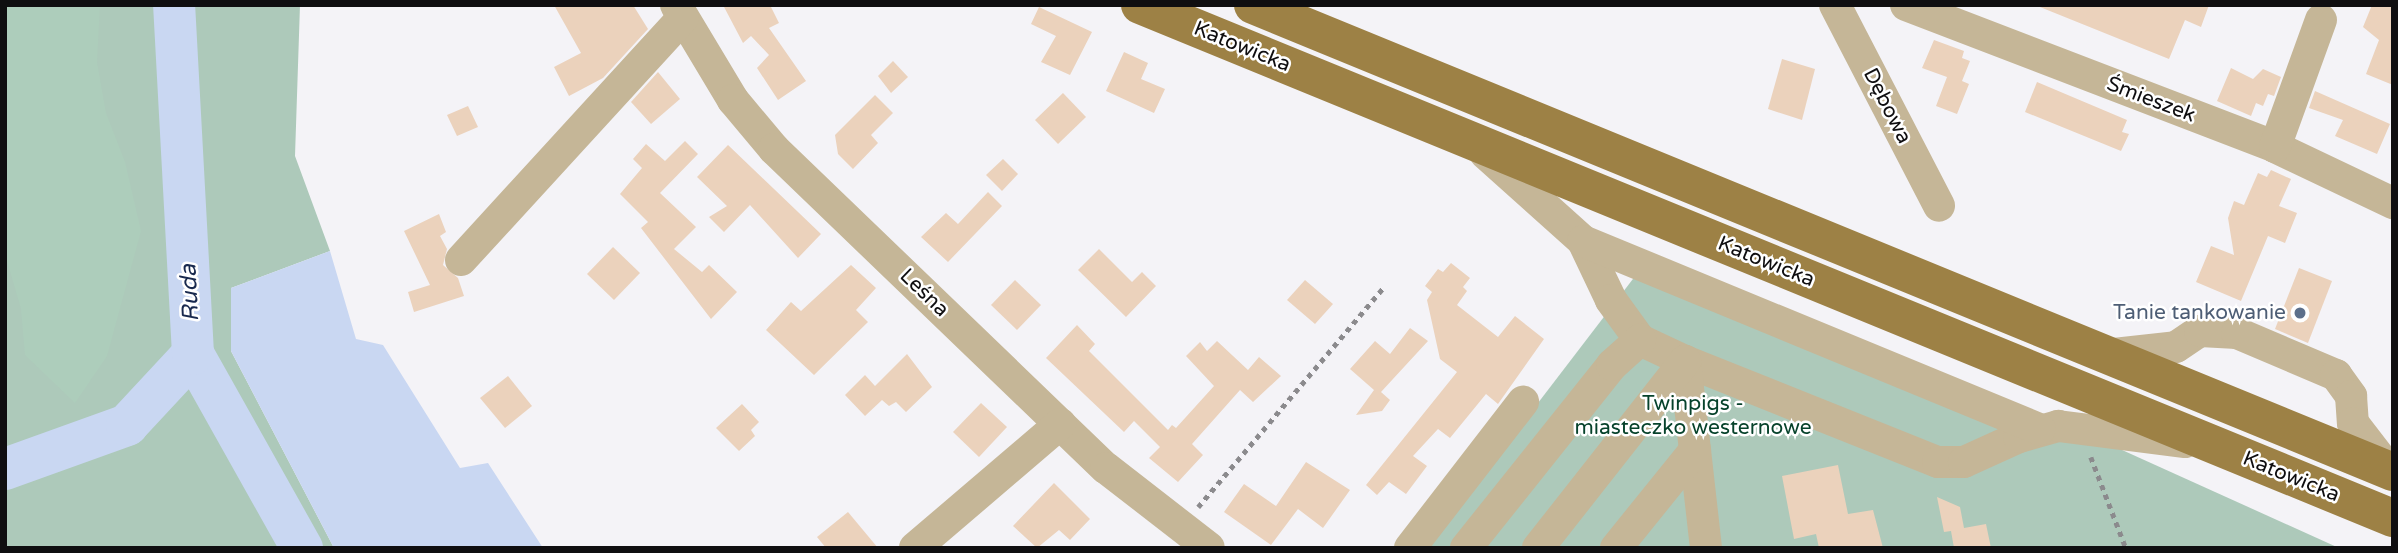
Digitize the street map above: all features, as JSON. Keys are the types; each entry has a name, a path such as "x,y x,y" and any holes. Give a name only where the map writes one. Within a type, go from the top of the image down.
{"main road":[{"name":"Katowicka","path":"1140,5 2393,519"},
{"name":"Katowicka","path":"1253,5 2391,472"}],"street":[{"name":"Dębowa","path":"1835,5 1940,206"},
{"name":"Śmieszek","path":"1906,5 2276,147 2393,202"},
{"path":"461,260 680,12"},
{"name":"Leśna","path":"680,12 733,100 774,149 1060,424 1180,528 1209,548"},
{"path":"2276,147 2321,20"},
{"path":"1471,141 1583,242 2040,429"},
{"path":"1583,242 1611,300 1640,340 1685,361 1938,462 1964,462 2040,429 2079,427 2221,448"},
{"path":"2105,355 2176,347 2200,331 2237,333 2336,375 2351,396 2353,423 2391,472"},
{"path":"1466,548 1612,365 1640,340"},
{"path":"1685,361 1706,548"},
{"path":"1538,548 1685,361"},
{"path":"1410,548 1523,402"},
{"path":"915,548 1060,424"},
{"path":"1616,548 1695,450"}],"path":[{"path":"1180,528 1383,288"},
{"path":"2079,427 2126,548"}],"green space":[{"path":"5,5 300,5 295,156 330,251 231,288 231,351 334,548 5,548"},
{"path":"5,5 100,5 97,62 106,113 125,162 141,231 107,356 75,403 25,355 21,309 5,254"},
{"name":"Twinpigs - miasteczko westernowe","path":"1649,258 2038,412 2339,548 1427,548"}],"water":[{"path":"330,251 356,339 383,345 460,468 488,463 543,548 334,548 231,351 231,288"}],"building":[{"path":"554,5 633,5 648,29 603,78 569,96 554,67 581,53"},
{"path":"723,5 770,5 779,23 769,28 806,81 778,100 757,68 769,55 751,36 743,43"},
{"path":"2035,5 2209,5 2201,27 2185,20 2169,59"},
{"path":"2372,5 2393,5 2393,85 2366,74 2379,40 2363,27"},
{"path":"1039,7 1092,32 1070,75 1041,62 1056,36 1031,24"},
{"path":"1934,40 1964,51 1962,58 1970,61 1962,81 1969,84 1957,114 1936,106 1947,77 1922,68"},
{"path":"1124,52 1148,63 1141,79 1165,89 1154,113 1106,91"},
{"path":"1782,59 1815,69 1802,120 1768,109"},
{"path":"893,61 908,77 891,93 878,76"},
{"path":"2231,68 2253,79 2263,69 2281,77 2274,96 2268,94 2263,106 2256,103 2251,116 2217,101"},
{"path":"658,72 680,99 651,124 631,102"},
{"path":"2037,82 2127,120 2122,132 2129,134 2121,151 2025,112"},
{"path":"2315,91 2390,124 2377,154 2335,136 2343,120 2309,108"},
{"path":"1063,93 1086,117 1058,144 1035,120"},
{"path":"875,95 893,113 871,135 878,143 853,169 838,154 835,135"},
{"path":"468,106 478,127 457,136 447,115"},
{"path":"685,141 698,154 660,193 696,227 674,249 702,272 709,265 737,292 711,319 641,228 648,222 620,194 642,168 633,159 646,144 665,161"},
{"path":"728,145 821,234 798,258 750,205 724,232 709,217 727,206 697,177"},
{"path":"1003,159 1018,174 1002,191 986,175"},
{"path":"2271,170 2291,179 2279,206 2297,213 2285,243 2268,236 2241,301 2196,282 2211,246 2234,255 2228,218 2234,201 2244,205 2258,173 2267,177"},
{"path":"988,192 1002,206 948,262 921,237 946,213 958,224"},
{"path":"439,214 446,232 440,236 447,249 443,265 458,278 464,296 414,312 408,292 430,285 404,231"},
{"path":"613,247 640,273 614,300 587,274"},
{"path":"1099,249 1132,282 1142,272 1156,286 1126,317 1078,270"},
{"path":"1451,263 1470,278 1463,287 1467,291 1457,305 1498,337 1515,316 1544,339 1498,404 1486,394 1450,438 1438,429 1413,456 1427,466 1406,494 1389,482 1377,495 1366,485 1457,372 1440,359 1427,300 1432,292 1425,286 1438,269 1443,272"},
{"path":"851,265 876,288 856,310 868,322 814,375 766,330 791,302 801,311"},
{"path":"2299,268 2332,281 2308,343 2275,329"},
{"path":"1015,280 1041,305 1017,330 991,305"},
{"path":"1305,280 1333,304 1315,324 1287,300"},
{"path":"1077,325 1095,344 1089,351 1168,430 1172,425 1176,428 1214,386 1186,356 1200,342 1207,351 1217,341 1248,370 1259,357 1281,376 1253,402 1240,390 1192,444 1203,455 1178,482 1149,458 1160,447 1134,421 1124,432 1046,358"},
{"path":"1410,328 1428,341 1381,392 1390,400 1382,411 1356,415 1374,390 1350,369 1375,341 1390,354"},
{"path":"907,354 932,387 906,412 896,402 889,406 882,400 865,416 845,395 865,375 875,386"},
{"path":"508,376 532,406 505,428 480,398"},
{"path":"981,403 1007,427 979,457 953,432"},
{"path":"742,404 759,422 751,430 755,436 739,451 716,428"},
{"path":"1306,462 1350,490 1323,528 1298,509 1271,545 1224,512 1244,484 1276,506"},
{"path":"1838,465 1848,514 1873,510 1883,548 1819,548 1816,534 1794,539 1782,476"},
{"path":"1054,483 1090,519 1070,540 1059,530 1037,548 1013,526"},
{"path":"1937,497 1960,507 1964,528 1986,524 1991,548 1954,548 1951,531 1944,532"},
{"path":"848,512 878,548 826,548 817,537"}],"waterway":[{"name":"Ruda","path":"5,469 127,425 193,354 174,5"},
{"path":"193,354 302,548"}],"place":[{"name":"Tanie tankowanie","path":"2300,313"}]}
